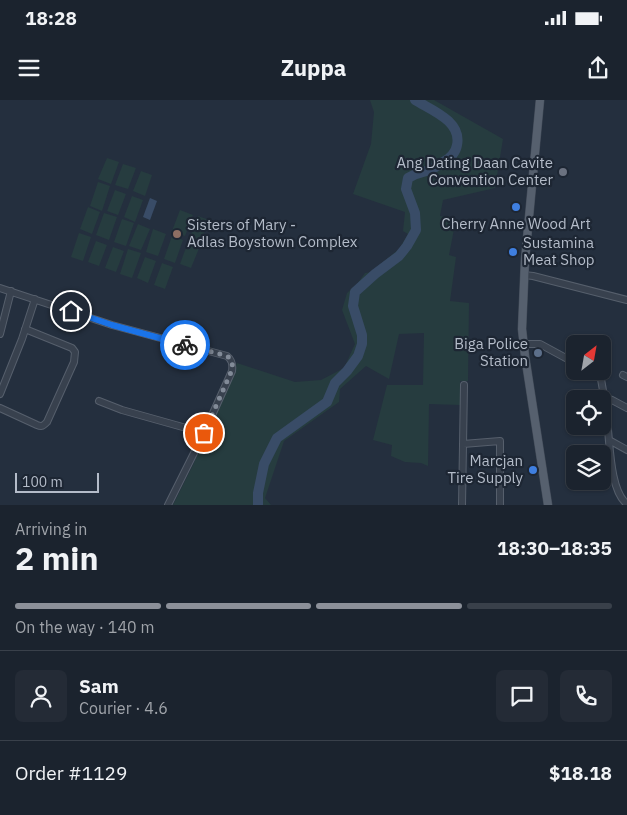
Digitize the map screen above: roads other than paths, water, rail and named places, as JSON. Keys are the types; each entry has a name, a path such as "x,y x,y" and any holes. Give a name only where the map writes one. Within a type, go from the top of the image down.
{"main road":[{"path":"540,100 522,314 524,344 548,505"}],"street":[{"path":"524,275 627,300"},
{"path":"0,288 112,325 227,356 231,359 232,370 204,433 168,505"},
{"path":"0,334 11,291"},
{"path":"0,394 35,299"},
{"path":"0,408 36,426 44,426 74,362 75,352 72,348 25,330"},
{"path":"524,344 540,344 566,358"},
{"path":"462,505 464,385"},
{"path":"611,400 627,408"},
{"path":"99,401 122,410 204,433"},
{"path":"608,435 609,452 616,485 621,499 627,504"},
{"path":"609,440 627,450"},
{"path":"463,444 500,441 500,505"}],"water":[{"path":"150,198 157,201 150,220 143,217"}],"waterway":[{"path":"258,505 258,493 264,464 277,438 327,402 335,383 358,356 362,344 362,335 353,306 355,292 399,256 416,230 415,213 406,189 408,178 430,170 446,161 456,148 457,137 455,129 450,123 437,112 415,100"}],"place":[{"name":"Ang Dating Daan Cavite Convention Center","path":"563,172"},
{"name":"Cherry Anne Wood Art","path":"516,207"},
{"name":"Sisters of Mary - Adlas Boystown Complex","path":"177,234"},
{"name":"Sustamina Meat Shop","path":"513,252"},
{"name":"Biga Police Station","path":"538,353"},
{"name":"Marcjan Tire Supply","path":"533,470"}]}
